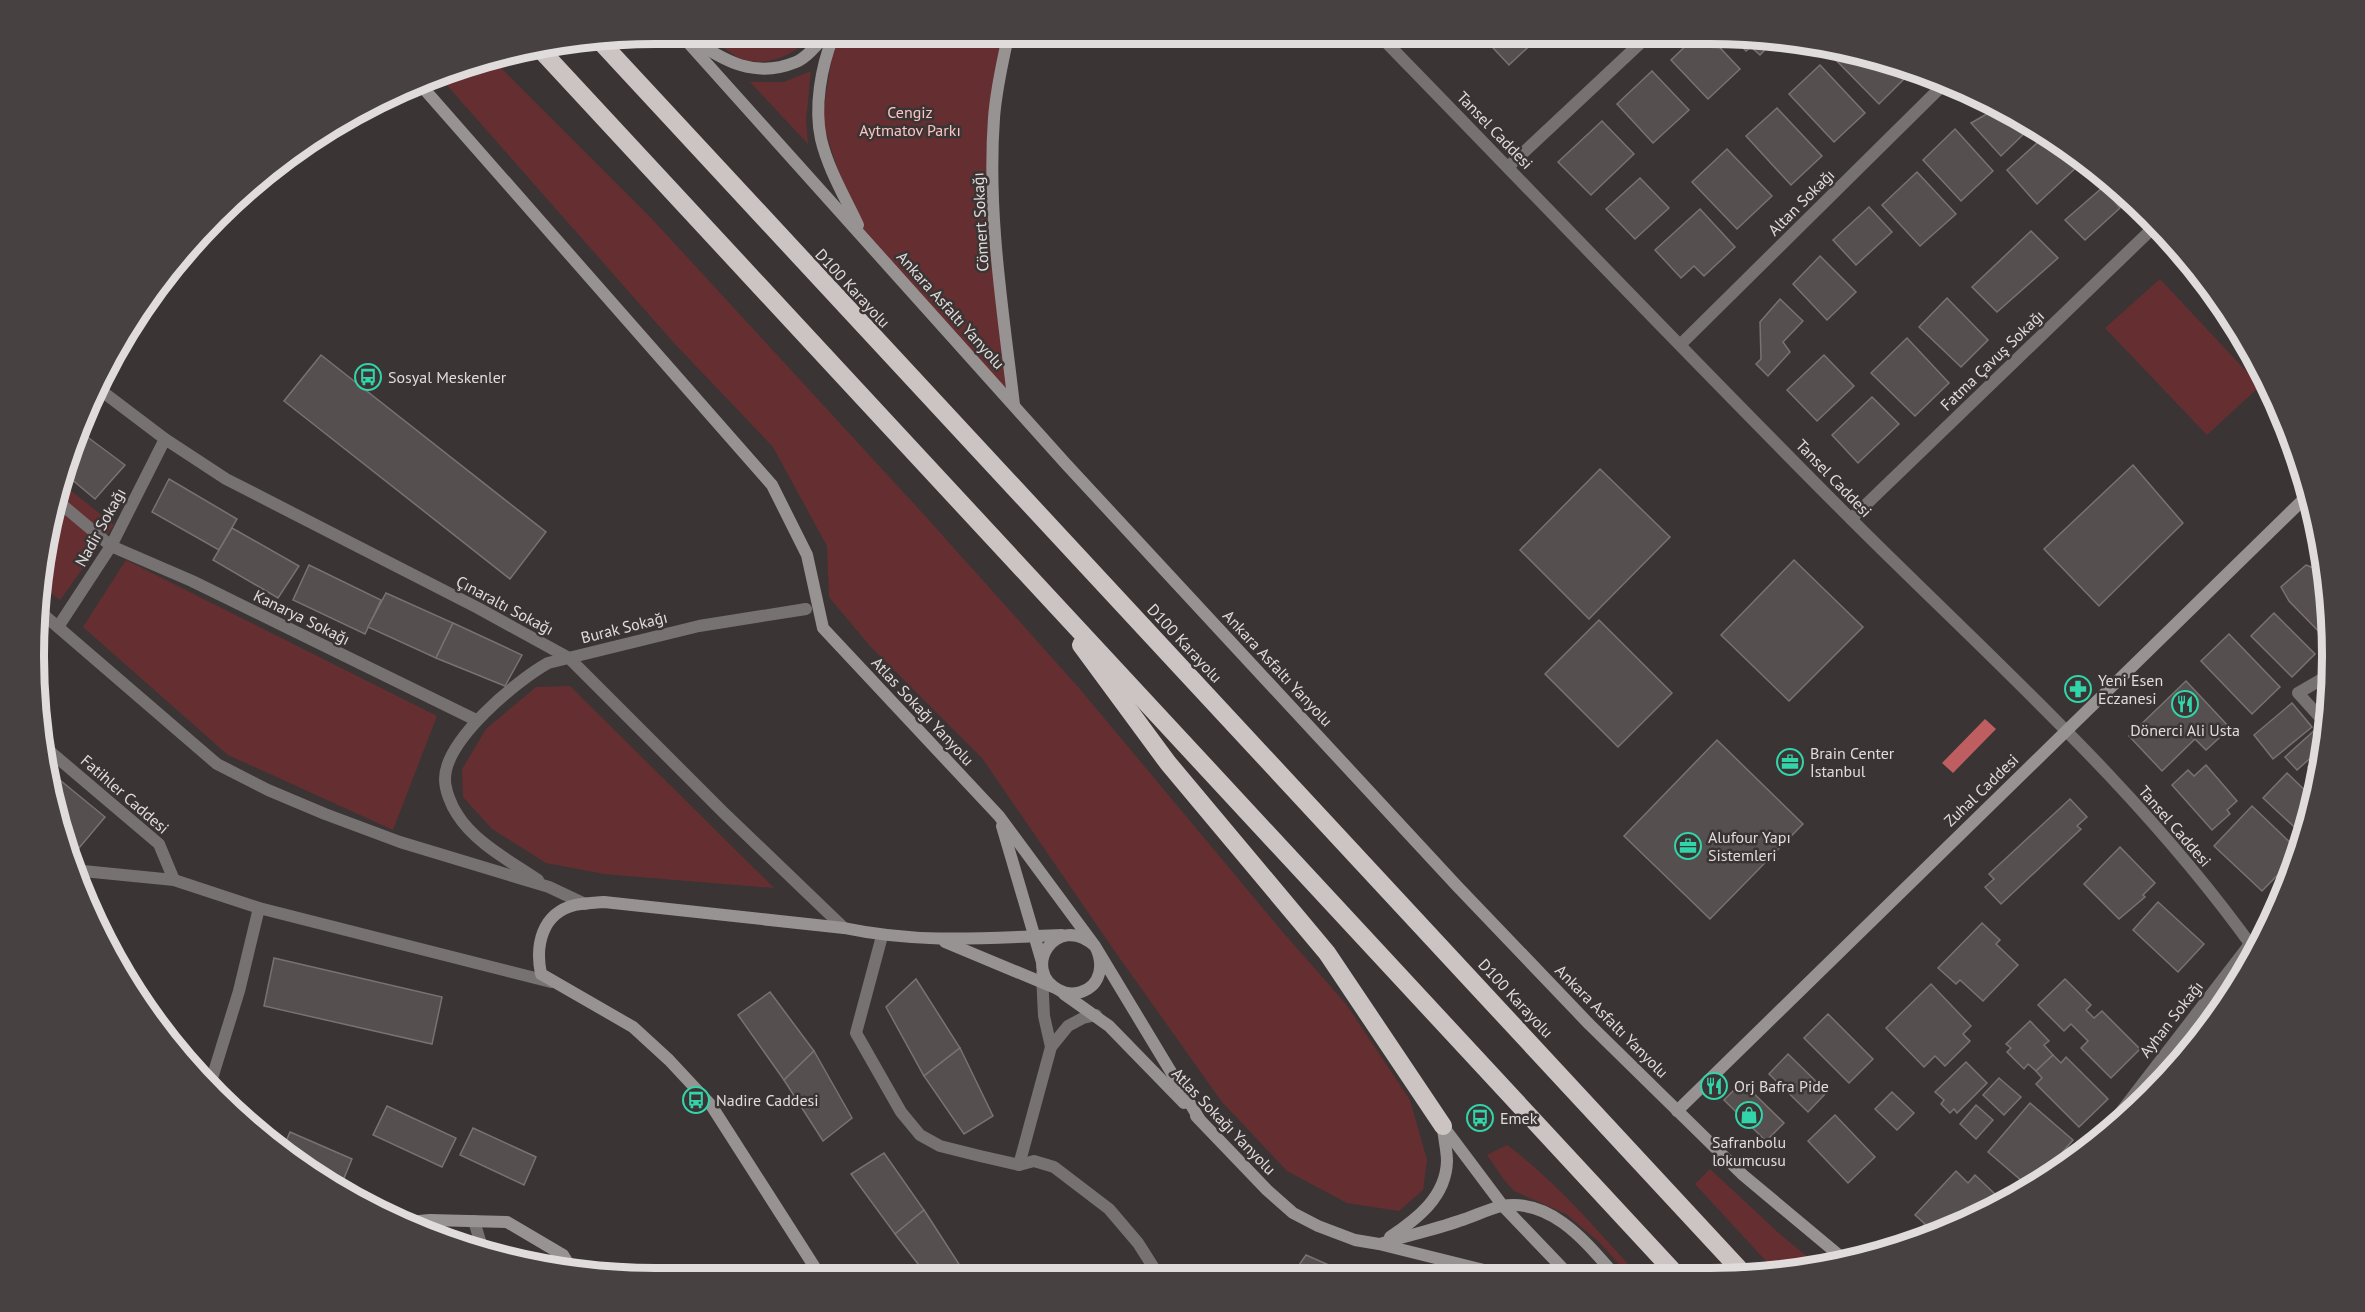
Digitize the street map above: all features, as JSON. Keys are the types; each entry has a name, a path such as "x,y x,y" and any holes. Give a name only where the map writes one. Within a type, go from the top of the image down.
{"highway":[{"name":"D100 Karayolu","path":"605,46 1738,1267"},
{"path":"544,54 1023,567 1395,973 1670,1268"},
{"path":"1023,567 1168,763 1327,952 1443,1126"}],"main road":[{"name":"Ankara Asfaltı Yanyolu","path":"689,44 1014,405 1457,885 1581,1015 1743,1175 1838,1255"},
{"path":"700,44 730,63 761,69 796,62 817,44"},
{"path":"831,44 824,70 820,99 819,122 822,140 833,172 865,239"},
{"name":"Cömert Sokağı","path":"1007,44 996,97 992,154 996,248 1014,405"},
{"name":"Atlas Sokağı Yanyolu","path":"424,89 772,485 807,555 823,628 999,816 1095,946 1200,1120"},
{"name":"Zuhal Caddesi","path":"1677,1111 2302,501"},
{"name":"Atlas Sokağı Yanyolu","path":"999,816 1042,962"},
{"path":"815,1268 711,1105 669,1060 633,1027 580,994 541,974 537,957 539,940 546,925 558,913 573,905 604,902 844,928 882,936 941,940 1078,935 1088,939 1095,946 1101,963 1096,981 1081,992 1053,988 941,940"},
{"path":"1053,988 1047,981 1042,962 1044,952 1058,937 1068,934"},
{"name":"Atlas Sokağı Yanyolu","path":"1053,988 1096,1015 1109,1026 1267,1190 1293,1213 1336,1234 1355,1240 1476,1268"},
{"path":"1443,1126 1503,1206 1562,1268"},
{"path":"1378,1244 1416,1221 1430,1206 1441,1187 1447,1162 1443,1126"},
{"path":"1378,1244 1460,1221 1503,1206 1527,1207 1556,1217 1586,1242 1609,1268"},
{"path":"420,1221 507,1222 563,1255 567,1262"}],"street":[{"name":"Tansel Caddesi","path":"1388,44 1851,519 2066,730 2162,834 2249,943"},
{"path":"1508,167 1639,44"},
{"name":"Altan Sokağı","path":"1681,344 1939,89"},
{"name":"Fatma Çavuş Sokağı","path":"1851,519 2150,231"},
{"name":"Çınaraltı Sokağı","path":"104,392 165,439 226,479 478,608 569,658 724,813 844,928"},
{"name":"Nadir Sokağı","path":"58,627 111,546 165,439"},
{"name":"Kanarya Sokağı","path":"62,505 111,546 192,580 476,720"},
{"name":"Burak Sokağı","path":"549,887 472,833 457,814 448,795 445,779 449,761 460,741 476,720 533,671 548,663 699,626 806,609"},
{"path":"45,616 217,764 287,798 400,842 549,887 585,904"},
{"path":"2318,715 2298,693 2321,680"},
{"name":"Fatihler Caddesi","path":"52,753 159,844 174,880"},
{"path":"83,871 174,880 259,908 555,983"},
{"path":"212,1078 239,991 259,908"},
{"path":"882,936 856,1033 901,1112 920,1135 940,1146 1019,1164 1034,1161 1054,1167 1109,1209 1138,1243 1154,1268"},
{"name":"Ayhan Sokağı","path":"2133,1097 2230,977"},
{"path":"1051,1047 1044,1016 1053,988"},
{"path":"1019,1164 1051,1047 1068,1026 1083,1018 1096,1015"},
{"path":"474,1221 481,1243"}],"green space":[{"path":"719,44 803,44 786,55 767,61 748,61 732,54"},
{"name":"Cengiz Aytmatov Parkı","path":"834,44 1007,44 993,167 1014,405 865,239 840,177 822,120"},
{"path":"497,64 652,219 927,518 1079,688 1281,930 1346,1004 1410,1100 1427,1160 1423,1190 1399,1211 1347,1203 1287,1171 1222,1102 982,758 870,646 829,597 827,546 773,447 674,343 444,82"},
{"path":"811,71 806,120 808,144 750,82 784,82"},
{"path":"2160,279 2259,387 2207,435 2105,328"},
{"path":"67,487 114,525 60,600 48,590 55,537"},
{"path":"126,560 437,716 393,830 228,755 83,627"},
{"path":"570,686 774,888 604,874 546,863 492,829 463,797 462,769 486,729 536,687"},
{"path":"1507,1145 1525,1159 1559,1190 1632,1268 1623,1268 1599,1242 1566,1214 1514,1191 1487,1155"},
{"path":"1710,1169 1811,1260 1770,1265 1695,1184"}],"shaded area":[{"path":"1985,719 1996,729 1953,773 1942,763"}],"building":[{"path":"1489,44 1531,44 1509,65"},
{"path":"1688,44 1717,44 1740,69 1708,99 1671,60"},
{"path":"1740,45 1768,47 1760,55 1751,47 1746,51"},
{"path":"1832,56 1868,64 1907,76 1879,104"},
{"path":"1820,65 1865,113 1834,142 1789,94"},
{"path":"1652,71 1689,110 1653,143 1617,104"},
{"path":"1777,108 1822,156 1791,185 1746,136"},
{"path":"1990,112 2025,132 2001,156 1971,123"},
{"path":"1602,121 1634,154 1591,195 1558,162"},
{"path":"1955,129 1993,171 1961,201 1923,160"},
{"path":"2039,141 2077,167 2037,204 2007,170"},
{"path":"1727,149 1772,196 1737,229 1692,182"},
{"path":"1917,172 1956,214 1920,246 1882,205"},
{"path":"1640,178 1669,208 1635,239 1606,209"},
{"path":"2103,187 2120,208 2085,240 2065,220"},
{"path":"1869,207 1892,232 1856,265 1833,240"},
{"path":"1700,209 1735,247 1704,276 1694,266 1681,278 1655,250"},
{"path":"2031,231 2058,258 1997,312 1972,287"},
{"path":"1820,256 1856,292 1827,320 1793,284"},
{"path":"1947,298 1988,340 1961,367 1919,327"},
{"path":"1780,299 1803,321 1783,342 1790,352 1768,376 1756,364 1761,359 1760,322"},
{"path":"1907,338 1949,383 1915,416 1871,373"},
{"path":"321,355 546,532 510,579 284,401"},
{"path":"1824,355 1854,386 1817,421 1787,390"},
{"path":"1872,397 1899,424 1858,463 1832,435"},
{"path":"85,435 125,465 95,499 70,478"},
{"path":"2133,465 2183,523 2099,606 2044,549"},
{"path":"1600,469 1670,537 1589,619 1520,550"},
{"path":"169,479 237,519 219,550 152,512"},
{"path":"232,528 299,566 278,598 213,560"},
{"path":"1794,560 1863,627 1789,701 1721,635"},
{"path":"309,565 381,600 365,634 293,600"},
{"path":"2306,565 2315,568 2321,634 2289,601 2281,587"},
{"path":"386,593 453,623 436,658 368,627"},
{"path":"2274,613 2315,654 2292,677 2251,636"},
{"path":"1599,620 1672,693 1618,747 1545,674"},
{"path":"453,623 522,655 505,686 436,658"},
{"path":"2229,634 2280,687 2252,714 2201,661"},
{"name":"Dönerci Ali Usta","path":"2186,681 2230,728 2206,750 2195,739 2162,771 2129,736"},
{"path":"2292,703 2312,727 2273,759 2254,735"},
{"path":"2317,728 2313,756 2297,770 2285,757"},
{"path":"1717,740 1803,824 1710,919 1624,836"},
{"path":"2206,765 2237,801 2227,810 2230,814 2212,830 2172,785 2188,770 2194,776"},
{"path":"2287,773 2306,792 2297,829 2263,798"},
{"path":"55,776 105,817 79,848 73,843"},
{"path":"2070,799 2087,817 2077,826 2081,829 2001,904 1985,887 1994,879 1989,874"},
{"path":"2252,806 2292,844 2283,870 2262,891 2214,846"},
{"path":"2120,847 2155,883 2143,895 2145,897 2119,919 2084,884"},
{"path":"2158,902 2204,944 2178,972 2133,930"},
{"path":"1982,923 2000,940 1996,944 2018,965 1983,1001 1960,980 1956,984 1938,968"},
{"path":"274,958 442,997 432,1044 264,1006"},
{"path":"916,979 960,1048 924,1076 886,1007"},
{"path":"2065,979 2091,1005 2086,1010 2094,1018 2102,1011 2140,1049 2111,1078 2081,1048 2088,1041 2071,1024 2064,1031 2038,1005"},
{"path":"1931,984 1971,1026 1963,1034 1970,1041 1945,1066 1935,1056 1924,1067 1886,1028"},
{"path":"770,992 814,1051 784,1080 738,1015"},
{"path":"1828,1014 1873,1059 1849,1083 1804,1038"},
{"path":"2030,1021 2049,1041 2044,1045 2053,1055 2036,1071 2028,1064 2024,1069 2007,1052 2011,1048 2006,1044"},
{"path":"960,1048 993,1116 964,1134 924,1076"},
{"path":"814,1051 852,1118 823,1141 784,1080"},
{"path":"1788,1054 1827,1092 1808,1112 1769,1074"},
{"path":"2053,1055 2061,1063 2066,1057 2108,1099 2079,1127 2036,1084 2042,1078 2036,1071"},
{"path":"1966,1062 1987,1083 1957,1113 1954,1109 1950,1113 1941,1104 1944,1100 1935,1092"},
{"path":"1999,1078 2021,1097 2004,1115 1983,1095"},
{"path":"1742,1082 1784,1123 1766,1141 1724,1100"},
{"path":"1892,1092 1914,1113 1897,1130 1875,1109"},
{"path":"2030,1103 2073,1140 2055,1161 2022,1181 1988,1152"},
{"path":"1976,1105 1993,1120 1976,1139 1960,1124"},
{"path":"387,1106 456,1138 442,1167 373,1135"},
{"path":"1835,1115 1875,1157 1848,1183 1808,1141"},
{"path":"473,1128 536,1157 524,1185 460,1155"},
{"path":"290,1132 352,1159 343,1181 316,1165 285,1144"},
{"path":"884,1153 924,1210 895,1234 851,1174"},
{"path":"1956,1171 1968,1183 1975,1175 1995,1194 1980,1205 1919,1231 1925,1224 1915,1215"},
{"path":"924,1210 961,1268 921,1268 895,1234"},
{"path":"1306,1255 1336,1268 1301,1268 1299,1265"}],"place":[{"name":"Sosyal Meskenler","path":"368,377"},
{"name":"Yeni Esen Eczanesi","path":"2078,689"},
{"name":"Dönerci Ali Usta","path":"2185,704"},
{"name":"Brain Center İstanbul","path":"1790,762"},
{"name":"Alufour Yapı Sistemleri","path":"1688,846"},
{"name":"Orj Bafra Pide","path":"1714,1086"},
{"name":"Nadire Caddesi","path":"696,1100"},
{"name":"Safranbolu lokumcusu","path":"1749,1115"},
{"name":"Emek","path":"1480,1118"}]}
